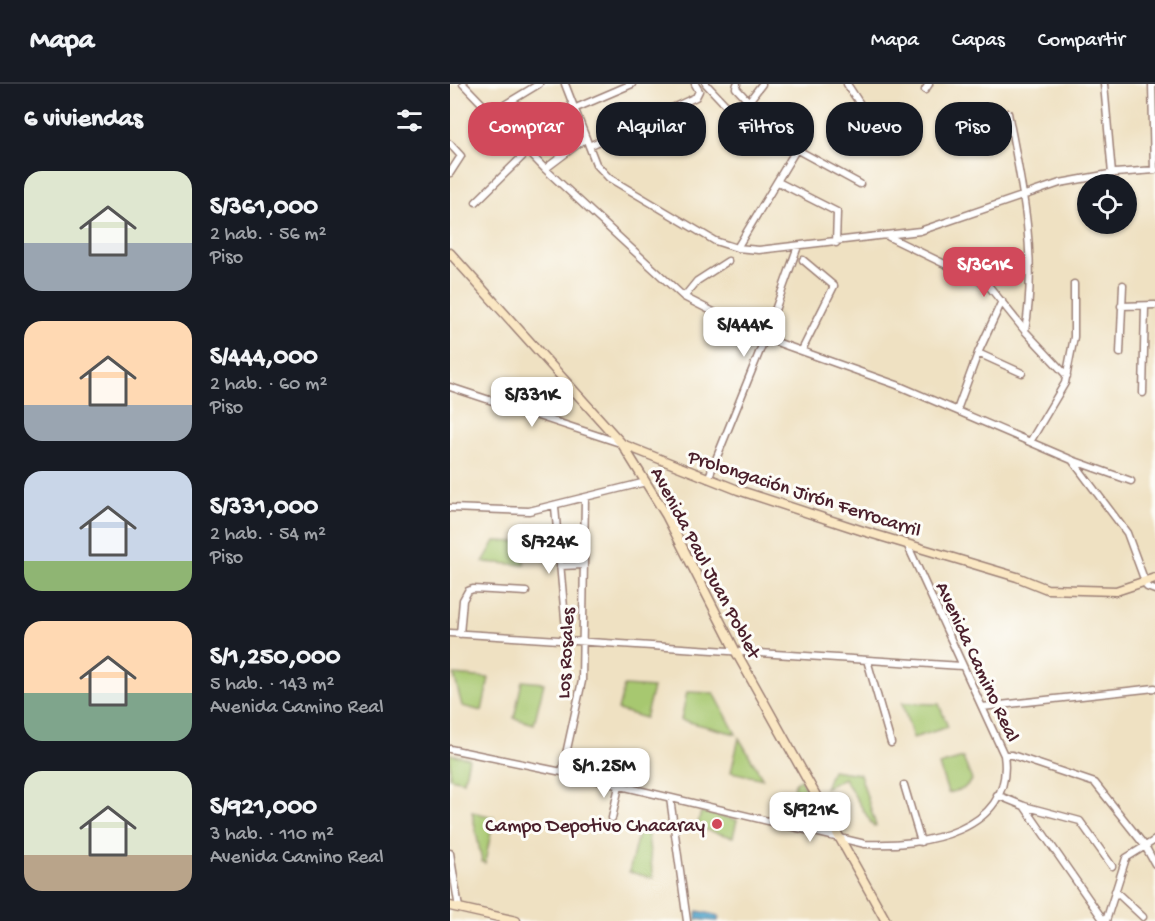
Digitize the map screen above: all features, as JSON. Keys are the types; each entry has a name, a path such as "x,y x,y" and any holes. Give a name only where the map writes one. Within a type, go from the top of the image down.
{"street":[{"path":"463,84 480,102"},
{"path":"509,102 539,84"},
{"path":"565,84 573,102"},
{"path":"584,105 632,84"},
{"path":"589,146 696,97 699,91 695,84"},
{"path":"706,84 723,102"},
{"path":"737,84 736,88 749,102 762,84"},
{"path":"847,84 859,102"},
{"path":"1104,84 1112,174 1154,170 1152,84"},
{"path":"584,132 596,164 609,178 715,241 737,248 759,249 836,243 888,236 945,224 1024,193 1077,180"},
{"path":"1012,133 1024,193 1029,302 1025,331"},
{"path":"545,169 586,138"},
{"path":"450,144 461,156 450,173"},
{"path":"476,202 524,156"},
{"path":"532,156 684,297 765,338 957,410 1030,442 1131,481"},
{"path":"737,248 793,156"},
{"path":"807,156 860,184"},
{"path":"778,182 837,212 836,243"},
{"path":"888,236 988,285 1025,331 1068,375"},
{"path":"708,479 765,338 798,246"},
{"name":"Avenida Paul Juan Poblet","path":"450,253 622,444 646,482 736,652 886,921"},
{"path":"802,350 834,286 803,260"},
{"path":"684,297 697,281 728,261"},
{"path":"1030,442 1061,393 1068,375 1074,337 1074,284"},
{"path":"1120,353 1123,285"},
{"path":"957,410 978,353 1002,301"},
{"path":"1121,306 1155,306"},
{"path":"1143,393 1145,306"},
{"path":"978,353 1022,373"},
{"name":"Prolongación Jirón Ferrocarril","path":"450,387 622,444 708,479 1059,591 1116,591 1155,578"},
{"path":"634,463 645,453"},
{"path":"1072,459 1128,533 1145,582 1148,588 1155,590"},
{"path":"450,508 529,511 555,507 646,482"},
{"name":"Los Rosales","path":"562,772 580,699 584,643 585,498"},
{"path":"555,507 567,641"},
{"name":"Avenida Camino Real","path":"450,749 562,772 842,839 887,845 921,842 974,824 984,815 997,795 1006,767 1004,755 907,544"},
{"path":"560,566 584,565"},
{"path":"460,634 463,600 468,591 473,589 526,592"},
{"path":"450,633 962,666"},
{"path":"867,660 891,743"},
{"path":"982,707 1155,688"},
{"path":"1004,755 1012,755 1095,783 1145,846 1155,864"},
{"path":"904,785 921,842"},
{"path":"612,818 619,786"},
{"path":"997,795 1024,806 1080,821 1112,866"},
{"path":"670,798 687,921"},
{"path":"1024,806 1105,921"},
{"path":"1105,921 1126,858 1155,840"},
{"path":"450,853 454,907 516,921"},
{"path":"1115,891 1143,917"}],"green space":[{"path":"495,541 520,542 525,565 483,562"},
{"path":"454,675 489,678 482,711 462,706"},
{"path":"522,681 544,683 534,724 514,718"},
{"path":"624,686 653,688 645,718 618,710"},
{"path":"687,692 714,693 736,734 681,720"},
{"path":"902,703 939,704 948,727 913,738"},
{"path":"739,738 763,779 731,772"},
{"path":"450,754 469,758 464,781 450,778"},
{"path":"963,758 972,780 963,789 948,793 939,765"},
{"path":"832,770 860,774 876,826 873,826 844,778 825,788"},
{"path":"800,779 825,828 823,830 785,820 795,783"},
{"path":"472,812 494,817 485,863 482,862"},
{"name":"Campo Depotivo Chacaray","path":"701,812 737,820 733,837 697,828"},
{"path":"640,826 647,828 653,878 629,872"}],"water":[{"path":"698,911 719,916 718,921 696,919"}],"place":[{"name":"Campo Depotivo Chacaray","path":"717,824"}]}
